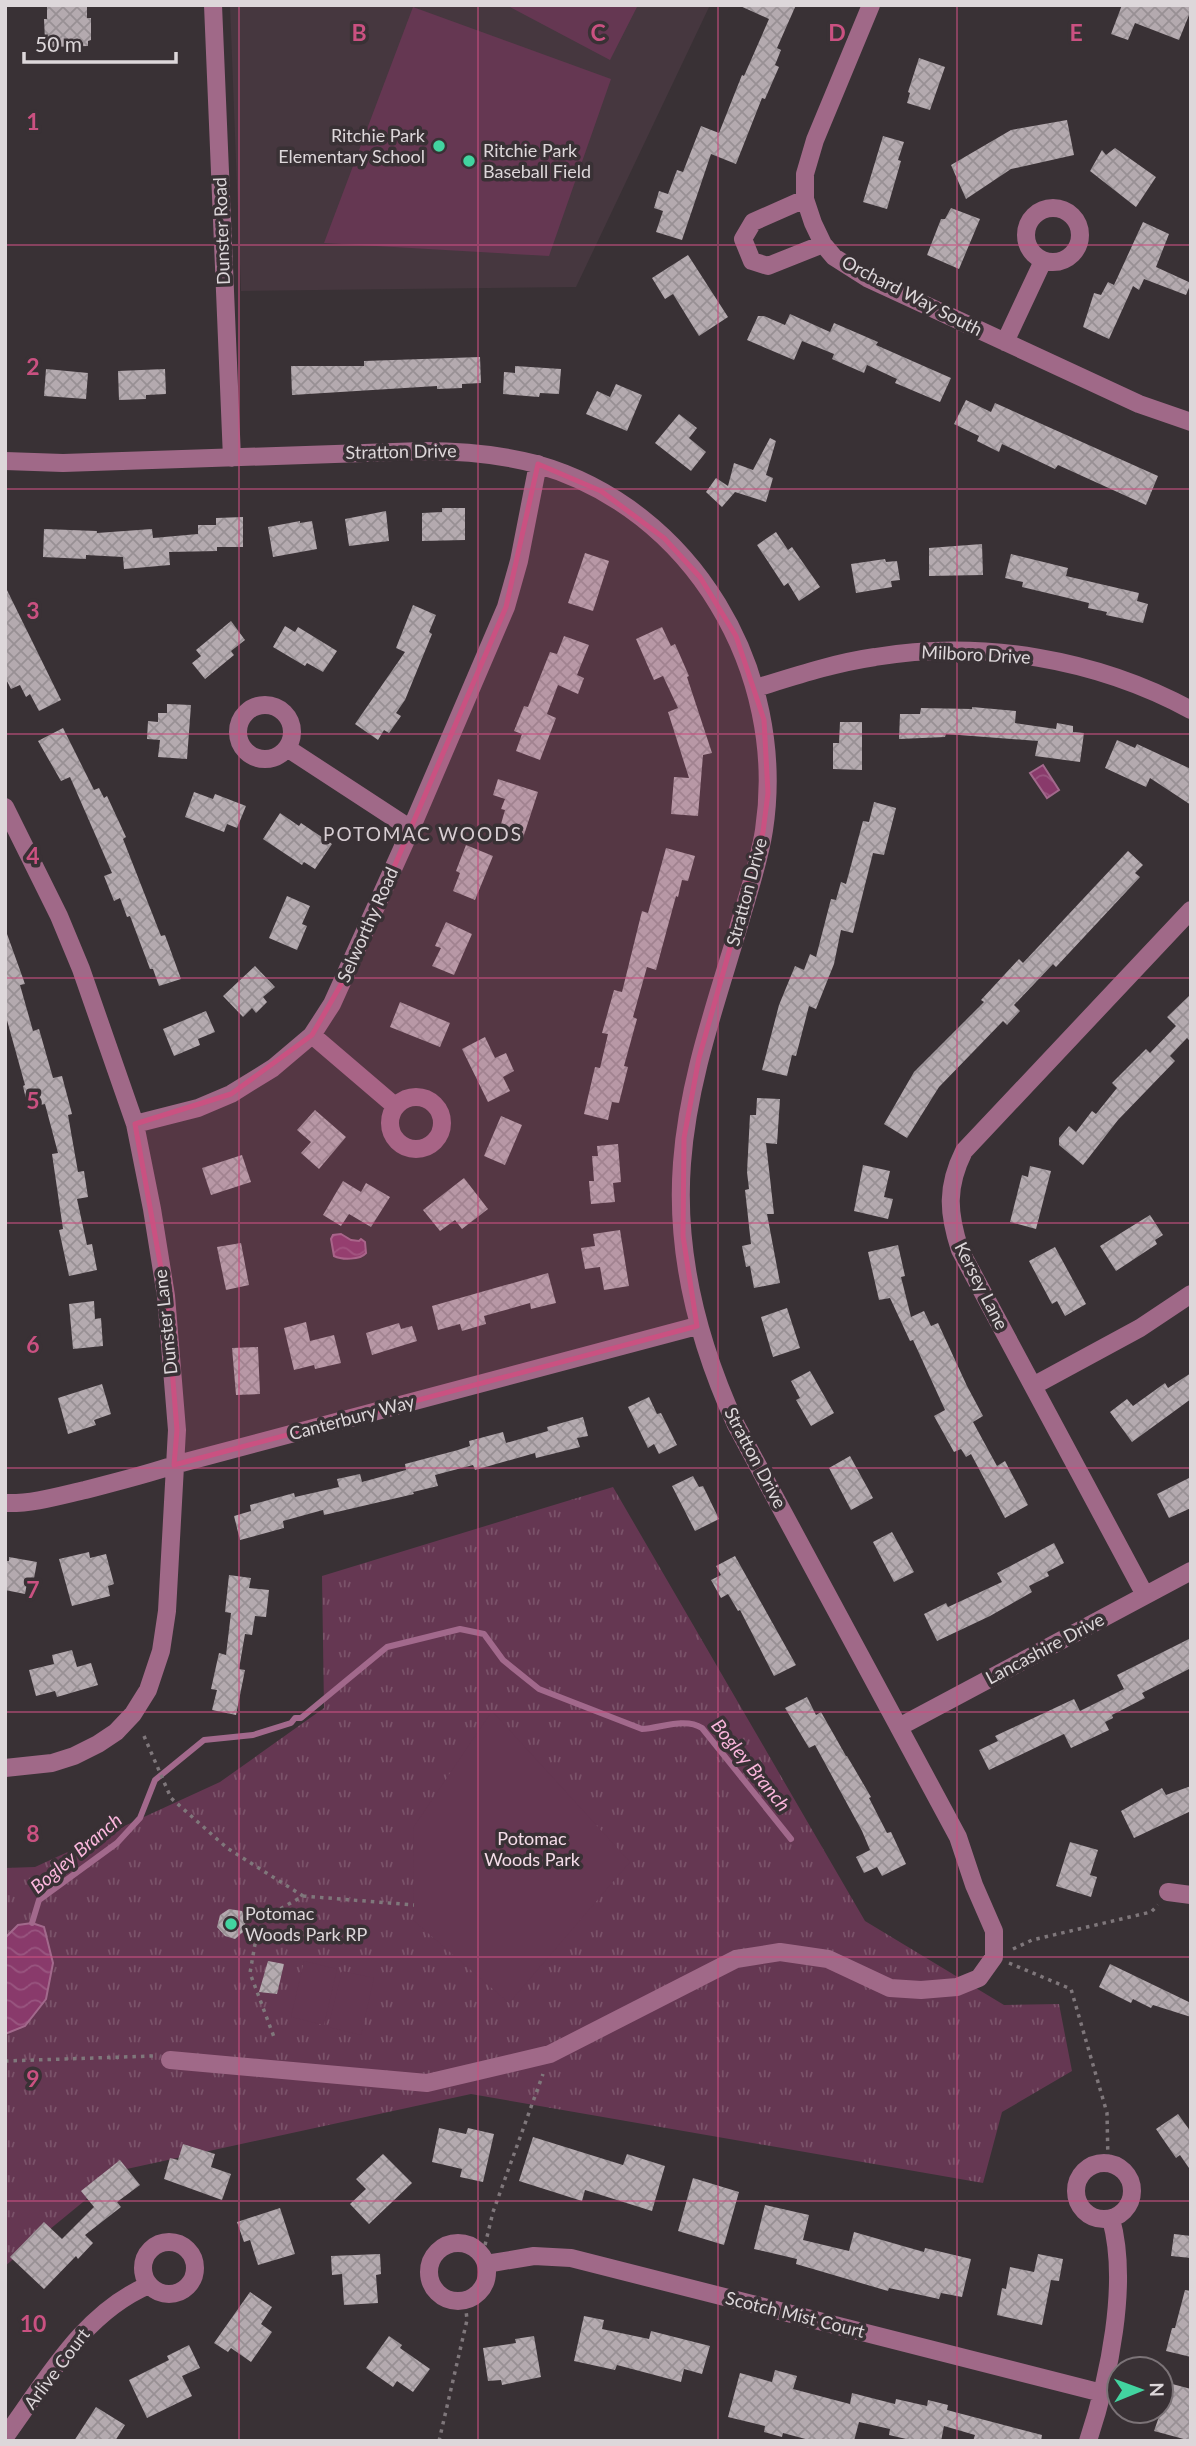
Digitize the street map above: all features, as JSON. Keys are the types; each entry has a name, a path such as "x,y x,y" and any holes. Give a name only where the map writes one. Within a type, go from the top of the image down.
{"street":[{"name":"Dunster Road","path":"213,5 232,458"},
{"name":"Orchard Way South","path":"871,5 809,157 805,174 805,199 823,244 834,257 867,278 1139,404 1191,422"},
{"name":"Orchard Way South","path":"805,199 753,222 743,239 752,261 768,266 823,244"},
{"name":"Orchard Way South","path":"1005,342 1043,261"},
{"name":"Stratton Drive","path":"5,461 63,463 467,451 538,464 565,474 620,503 664,538 700,576 727,618 756,688 764,720 768,793 764,832 699,1058 684,1138 683,1236 697,1326 736,1425 958,1837 974,1885 994,1931 994,1957"},
{"name":"Selworthy Road","path":"135,1124 198,1108 231,1094 272,1068 312,1035 332,1003 351,967 506,607 519,561 538,464"},
{"name":"Milboro Drive","path":"756,688 830,666 877,656 961,651 1008,654 1099,671 1191,710"},
{"path":"287,748 411,829"},
{"name":"Dunster Lane","path":"5,807 59,916 81,969 135,1124 166,1296 177,1430 167,1611 160,1651 148,1690 133,1714 98,1744 52,1763 5,1768"},
{"name":"Kersey Lane","path":"1145,1595 960,1250 950,1212 951,1189 956,1167 975,1138 1191,909"},
{"path":"312,1035 396,1106"},
{"path":"1032,1386 1140,1328 1191,1294"},
{"name":"Canterbury Way","path":"5,1503 22,1503 57,1496 697,1326"},
{"name":"Lancashire Drive","path":"899,1727 1191,1571"},
{"path":"1168,1892 1191,1895"},
{"path":"168,2058 427,2083 550,2054 736,1959 780,1952 828,1959 890,1988 921,1990 957,1987 979,1979 994,1957"},
{"path":"1108,2163 1125,2172 1130,2180 1132,2190 1127,2208 1111,2219 1091,2217 1084,2211 1076,2193 1077,2183 1089,2168 1108,2163"},
{"path":"1088,2441 1102,2393 1113,2329 1119,2268 1111,2219"},
{"name":"Scotch Mist Court","path":"465,2300 456,2301 439,2294 430,2278 433,2259 446,2246 464,2244 483,2259 534,2256 571,2258 1102,2393"},
{"path":"465,2300 481,2291 485,2283 483,2259"},
{"name":"Arlive Court","path":"5,2437 74,2342 98,2316 124,2297 149,2285"}],"path":[{"path":"144,1736 170,1798 228,1848 303,1896 414,1905"},
{"path":"994,1957 1032,1940 1151,1913 1168,1892"},
{"path":"274,2037 250,1973 259,1922 303,1896"},
{"path":"994,1957 1071,1989 1107,2113 1108,2163"},
{"path":"483,2259 492,2212 550,2054"},
{"path":"5,2062 168,2058"},
{"path":"439,2441 467,2320 465,2300"}],"highlighted area":[{"path":"538,464 601,491 664,538 700,577 736,636 764,720 768,793 763,832 699,1058 684,1138 683,1236 697,1326 174,1465 177,1430 166,1296 135,1124 231,1094 312,1035 351,967 506,607"}],"shaded area":[{"name":"Ritchie Park Elementary School","path":"230,5 710,5 576,287 241,291"}],"green space":[{"path":"506,5 638,5 610,60"},
{"name":"Ritchie Park Baseball Field","path":"413,7 611,79 549,256 324,243"},
{"name":"Potomac Woods Park","path":"613,1487 865,1921 1004,2005 1059,2004 1072,2071 1002,2112 983,2183 471,2094 122,2170 5,2266 5,1868 35,1867 220,1782 324,1708 322,1576"},
{"path":"492,1711 630,1862 509,2003 414,1921 413,1828"},
{"path":"304,1961 337,1969 324,2025 291,2017"},
{"path":"342,1971 374,1978 361,2035 328,2027"}],"water":[{"path":"1043,765 1059,790 1047,798 1030,773"},
{"path":"341,1234 351,1240 361,1239 365,1242 366,1253 351,1259 334,1256 331,1239 333,1235"},
{"name":"Bogley Branch","path":"32,1923 44,1927 53,1963 46,1999 25,2026 5,2034 5,1938 18,1925"}],"building":[{"path":"47,5 87,5 87,18 91,18 91,40 88,41 88,46 49,47 45,41 44,19 47,19"},
{"path":"738,5 796,5 777,48 781,50 775,65 779,67 765,99 762,98 736,164 711,154 682,240 656,232 663,211 654,208 659,191 668,194 677,170 683,172 701,126 719,133 742,75 744,76 769,19"},
{"path":"1122,5 1191,5 1191,10 1179,40 1135,23 1128,40 1111,34"},
{"path":"919,58 945,67 930,110 907,103"},
{"path":"1067,120 1074,155 1011,169 966,199 951,165 1011,130"},
{"path":"883,136 904,142 887,209 863,202"},
{"path":"1115,148 1156,177 1136,207 1090,171 1102,150 1106,155"},
{"path":"951,208 980,219 959,269 927,255 941,219 945,219"},
{"path":"1143,222 1169,234 1156,267 1191,283 1186,295 1144,279 1139,290 1133,286 1109,339 1083,327 1094,293 1101,295 1108,282 1114,285"},
{"path":"688,255 728,317 699,336 673,294 665,299 652,278"},
{"path":"790,314 830,332 834,323 951,378 940,402 895,383 897,379 867,365 864,373 832,359 834,354 802,341 794,360 747,340 758,316 785,325"},
{"path":"480,357 481,383 462,384 462,388 437,389 437,386 292,395 291,366 364,366 364,361"},
{"path":"515,366 561,369 559,394 540,393 539,397 503,394 504,372 515,373"},
{"path":"46,369 88,373 86,399 44,396"},
{"path":"165,369 166,394 146,395 146,399 119,400 118,371"},
{"path":"616,384 642,395 627,431 586,414 597,391 610,397"},
{"path":"966,400 991,412 995,403 1158,476 1146,505 1058,465 1055,469 1002,444 999,452 977,441 979,436 954,424"},
{"path":"679,414 697,428 689,438 706,452 691,471 655,443"},
{"path":"770,438 776,441 766,475 773,478 766,502 735,492 722,507 706,492 716,478 728,486 734,463 753,470"},
{"path":"442,508 465,508 465,540 422,541 422,513 442,512"},
{"path":"386,511 389,541 349,546 345,519"},
{"path":"243,517 243,547 217,547 217,551 169,552 170,565 124,569 123,557 43,557 44,529 97,533 152,529 153,538 198,534 198,525 216,525 216,518"},
{"path":"312,521 317,549 273,557 268,527"},
{"path":"776,532 788,550 792,547 820,587 799,601 788,583 784,586 757,545"},
{"path":"982,544 983,575 929,576 929,548"},
{"path":"585,553 609,561 593,611 568,603"},
{"path":"1011,554 1068,568 1066,576 1139,593 1137,601 1148,604 1143,623 1106,615 1107,612 1088,608 1089,603 1022,587 1023,582 1005,578"},
{"path":"885,559 886,562 897,561 900,580 891,581 892,587 856,593 851,564"},
{"path":"5,586 61,700 39,711 30,694 26,697 20,685 11,689 5,677"},
{"path":"413,605 436,615 429,632 432,634 405,700 396,713 401,716 389,733 384,730 378,740 355,724 405,652 396,648"},
{"path":"231,621 245,640 231,651 234,655 205,679 192,663 201,656 196,650"},
{"path":"285,626 295,632 298,627 337,651 323,672 307,663 305,666 273,647"},
{"path":"662,627 671,646 675,644 689,676 687,677 712,753 703,755 698,816 671,814 674,777 689,778 668,712 678,708 663,676 654,680 636,639"},
{"path":"564,636 589,645 577,675 584,678 578,694 558,685 547,714 556,718 540,760 516,751 522,734 514,731 524,706 528,707 550,652 557,654"},
{"path":"167,704 191,705 187,759 158,757 160,740 147,739 148,721 158,722 158,713 167,713"},
{"path":"972,707 1016,711 1015,723 1056,729 1057,723 1073,726 1073,732 1084,733 1080,762 1035,756 1038,741 946,734 945,737 899,739 900,714 920,714 921,708"},
{"path":"840,722 862,722 862,770 833,769 833,743 839,743"},
{"path":"63,728 94,790 99,788 104,798 107,796 126,837 123,839 161,936 165,935 181,979 159,986 130,916 127,917 120,898 114,901 104,876 112,873 70,777 61,781 38,741"},
{"path":"1117,740 1135,748 1137,744 1191,769 1191,805 1150,778 1146,787 1105,768"},
{"path":"498,779 538,792 523,838 499,831 505,799 493,795"},
{"path":"194,792 213,799 215,794 246,806 237,828 227,824 224,832 185,817"},
{"path":"874,802 896,808 884,855 873,853 853,933 841,930 834,964 816,1009 809,1006 796,1056 792,1055 787,1076 762,1070 779,1005 795,966 804,970 810,954 816,957 831,899 836,900 841,882 846,884 863,821 869,822"},
{"path":"280,813 299,826 301,823 332,844 315,869 304,862 302,865 263,839"},
{"path":"466,845 493,856 475,900 453,891 460,873 456,871"},
{"path":"666,848 695,856 688,881 682,880 678,897 676,896 656,970 647,967 633,1017 637,1019 624,1066 628,1067 619,1103 612,1102 608,1120 584,1114 595,1067 600,1068 608,1034 602,1033 614,990 622,992 642,911 648,913"},
{"path":"1128,851 1143,865 1135,873 1140,877 1056,967 1053,964 1014,1005 1020,1011 1007,1025 1003,1021 939,1087 907,1138 884,1124 914,1072 984,1002 981,1000 1019,959 1023,963"},
{"path":"287,896 310,906 302,924 307,926 297,950 269,938"},
{"path":"446,922 472,934 454,975 432,966 441,948 435,946"},
{"path":"7,934 25,984 20,985 33,1031 39,1029 53,1078 62,1076 72,1114 68,1115 78,1172 84,1171 88,1197 77,1199 87,1245 92,1244 97,1270 69,1276 59,1230 63,1229 52,1154 58,1153 45,1104 28,1108 23,1086 25,1085 5,1013"},
{"path":"255,966 275,987 263,997 267,1002 256,1013 252,1008 243,1017 223,996"},
{"path":"1191,994 1191,1042 1187,1038 1170,1056 1175,1061 1118,1120 1083,1165 1059,1145 1059,1138 1069,1126 1076,1132 1092,1111 1096,1114 1117,1088 1112,1083 1146,1049 1150,1053 1176,1026 1167,1017"},
{"path":"400,1002 450,1023 440,1047 390,1027"},
{"path":"206,1011 215,1032 198,1039 200,1045 174,1056 163,1029"},
{"path":"485,1037 495,1058 506,1053 514,1071 503,1077 510,1091 488,1102 462,1049"},
{"path":"757,1098 780,1099 777,1144 766,1143 774,1214 767,1214 780,1283 754,1288 750,1266 746,1267 742,1246 751,1244 745,1190 749,1189 747,1172 750,1115 756,1115"},
{"path":"315,1110 346,1137 319,1169 301,1153 311,1142 297,1130"},
{"path":"501,1116 522,1125 505,1165 484,1156"},
{"path":"618,1144 621,1182 613,1183 615,1202 591,1204 589,1181 594,1181 592,1156 598,1156 597,1146"},
{"path":"242,1155 251,1182 211,1195 202,1168"},
{"path":"863,1165 890,1171 884,1197 893,1199 888,1219 854,1211"},
{"path":"1030,1166 1051,1171 1036,1229 1010,1222 1022,1175 1028,1177"},
{"path":"464,1178 488,1209 462,1229 455,1220 440,1231 423,1210"},
{"path":"343,1181 361,1192 366,1183 390,1197 371,1227 349,1214 341,1226 323,1215"},
{"path":"1150,1215 1163,1235 1155,1240 1157,1244 1116,1271 1100,1246"},
{"path":"620,1230 629,1286 604,1290 600,1267 585,1269 581,1248 595,1246 593,1234"},
{"path":"241,1243 249,1285 226,1290 217,1247"},
{"path":"898,1245 905,1276 901,1277 911,1317 924,1311 931,1326 938,1323 983,1416 973,1422 997,1466 1005,1461 1028,1505 1005,1518 971,1454 966,1457 961,1449 954,1452 934,1416 945,1410 913,1340 910,1341 890,1298 879,1300 868,1252"},
{"path":"1055,1247 1086,1304 1065,1316 1057,1301 1052,1304 1029,1261"},
{"path":"548,1273 556,1303 531,1309 530,1303 484,1316 486,1324 462,1331 460,1324 438,1330 432,1306"},
{"path":"94,1301 95,1319 101,1318 103,1346 73,1349 69,1304"},
{"path":"787,1308 800,1348 773,1357 761,1317"},
{"path":"306,1322 310,1341 334,1335 341,1363 315,1369 314,1365 294,1370 284,1328"},
{"path":"399,1323 401,1329 412,1326 417,1341 372,1355 366,1333"},
{"path":"258,1347 260,1394 236,1395 232,1348"},
{"path":"810,1371 834,1413 811,1426 796,1400 800,1398 791,1381"},
{"path":"1191,1373 1191,1399 1132,1442 1110,1412 1127,1399 1133,1406 1165,1383 1168,1388"},
{"path":"102,1384 111,1414 94,1420 96,1425 68,1434 58,1398"},
{"path":"649,1397 657,1414 661,1413 677,1445 659,1454 654,1444 648,1448 628,1407"},
{"path":"583,1417 588,1436 577,1438 580,1447 536,1458 535,1453 475,1470 473,1465 435,1475 438,1486 413,1492 414,1494 324,1515 323,1510 283,1521 284,1528 240,1540 234,1516 251,1511 250,1505 294,1493 295,1497 339,1487 337,1479 360,1474 362,1482 406,1470 405,1464 470,1446 469,1441 503,1432 506,1443"},
{"path":"850,1456 873,1498 851,1510 829,1468"},
{"path":"693,1476 699,1487 703,1486 719,1519 695,1531 672,1486"},
{"path":"1191,1477 1191,1508 1169,1518 1157,1494"},
{"path":"892,1532 914,1572 894,1582 873,1542"},
{"path":"1054,1543 1064,1563 1047,1572 1049,1576 1029,1586 1032,1592 937,1641 924,1614 946,1603 948,1607 1002,1582 997,1573"},
{"path":"89,1552 90,1558 106,1554 114,1584 108,1586 110,1596 72,1606 59,1559"},
{"path":"735,1556 796,1665 774,1676 740,1610 738,1611 728,1594 721,1598 711,1580 721,1575 716,1566"},
{"path":"9,1557 37,1562 33,1584 27,1583 25,1594 5,1590 5,1561 9,1561"},
{"path":"229,1575 251,1578 249,1588 269,1590 266,1617 255,1616 252,1635 245,1634 239,1669 245,1670 236,1715 212,1710 217,1690 211,1689 219,1653 226,1655 231,1613 225,1612"},
{"path":"1191,1638 1191,1668 1142,1693 1145,1698 1112,1715 1113,1718 1105,1722 1109,1730 1071,1748 1064,1734 989,1770 979,1750 998,1741 995,1736 1074,1699 1080,1711 1124,1689 1117,1675"},
{"path":"72,1650 77,1667 91,1663 98,1685 57,1697 55,1691 36,1696 29,1670 54,1664 52,1655"},
{"path":"807,1697 816,1715 821,1712 871,1797 869,1798 887,1833 891,1832 906,1864 882,1876 877,1867 864,1873 856,1857 870,1850 862,1831 815,1745 809,1748 785,1708"},
{"path":"1191,1786 1191,1811 1134,1838 1121,1811 1162,1788 1166,1795"},
{"path":"1070,1842 1098,1850 1090,1875 1097,1877 1091,1897 1056,1886"},
{"name":"Potomac Woods Park RP","path":"229,1909 242,1911 246,1921 243,1932 235,1939 225,1936 217,1927 220,1915"},
{"path":"268,1961 284,1964 277,1994 259,1992"},
{"path":"1110,1964 1191,2003 1191,2017 1153,2005 1151,2008 1133,1999 1131,2003 1099,1987"},
{"path":"1178,2114 1191,2132 1191,2171 1180,2155 1176,2158 1156,2129"},
{"path":"439,2128 466,2134 468,2128 494,2134 483,2182 460,2177 462,2169 432,2162"},
{"path":"533,2137 623,2165 627,2154 665,2166 652,2211 585,2190 582,2201 519,2181"},
{"path":"183,2144 215,2154 211,2167 231,2174 222,2200 164,2179 170,2158 178,2160"},
{"path":"383,2154 412,2183 369,2224 350,2204 366,2189 356,2179"},
{"path":"120,2160 140,2185 117,2202 121,2207 85,2235 93,2243 78,2259 76,2256 44,2289 10,2257 44,2222 62,2239 94,2207 81,2191"},
{"path":"693,2178 739,2192 724,2245 678,2231"},
{"path":"765,2205 809,2215 803,2240 849,2251 854,2232 924,2252 925,2248 971,2259 962,2297 941,2293 939,2299 889,2288 888,2291 796,2264 797,2259 754,2249"},
{"path":"280,2208 295,2254 258,2265 250,2240 244,2242 237,2222"},
{"path":"1174,2234 1191,2236 1191,2258 1171,2256"},
{"path":"380,2254 381,2274 376,2275 378,2303 344,2305 342,2274 332,2275 331,2256"},
{"path":"1038,2254 1063,2259 1059,2281 1051,2280 1042,2325 997,2315 1002,2288 1006,2289 1010,2267 1034,2272"},
{"path":"1185,2290 1191,2291 1191,2357 1166,2351"},
{"path":"250,2292 272,2307 261,2324 272,2332 251,2362 231,2348 228,2352 214,2343"},
{"path":"584,2316 604,2320 602,2329 649,2339 651,2331 710,2346 702,2374 684,2369 681,2382 617,2365 615,2370 574,2361"},
{"path":"389,2336 402,2345 400,2348 430,2369 413,2392 397,2381 393,2387 366,2368"},
{"path":"534,2336 541,2377 502,2385 501,2380 488,2381 483,2348 516,2343 515,2339"},
{"path":"189,2345 200,2368 182,2376 192,2396 147,2418 129,2380 169,2360 167,2356"},
{"path":"775,2370 797,2376 793,2389 850,2404 852,2393 895,2404 896,2399 927,2406 928,2400 948,2405 947,2410 1042,2435 1041,2441 973,2441 975,2435 944,2426 941,2441 915,2441 889,2435 890,2429 859,2422 854,2441 813,2441 783,2433 782,2437 764,2432 765,2426 728,2417 740,2373 772,2382"},
{"path":"1175,2385 1191,2389 1191,2441 1154,2431 1156,2425 1175,2425"},
{"path":"96,2407 125,2425 115,2441 74,2441"}],"waterway":[{"name":"Bogley Branch","path":"32,1923 39,1900 117,1843 140,1818 155,1780 204,1740 253,1735 291,1723 295,1718 301,1718 387,1647 460,1629 484,1634 503,1660 539,1689 642,1729 681,1723 702,1728 791,1839"}],"place":[{"name":"Ritchie Park Elementary School","path":"439,146"},
{"name":"Ritchie Park Baseball Field","path":"469,161"},
{"name":"Potomac Woods Park RP","path":"231,1924"}],"district":[{"name":"POTOMAC WOODS","path":"423,834"}]}
